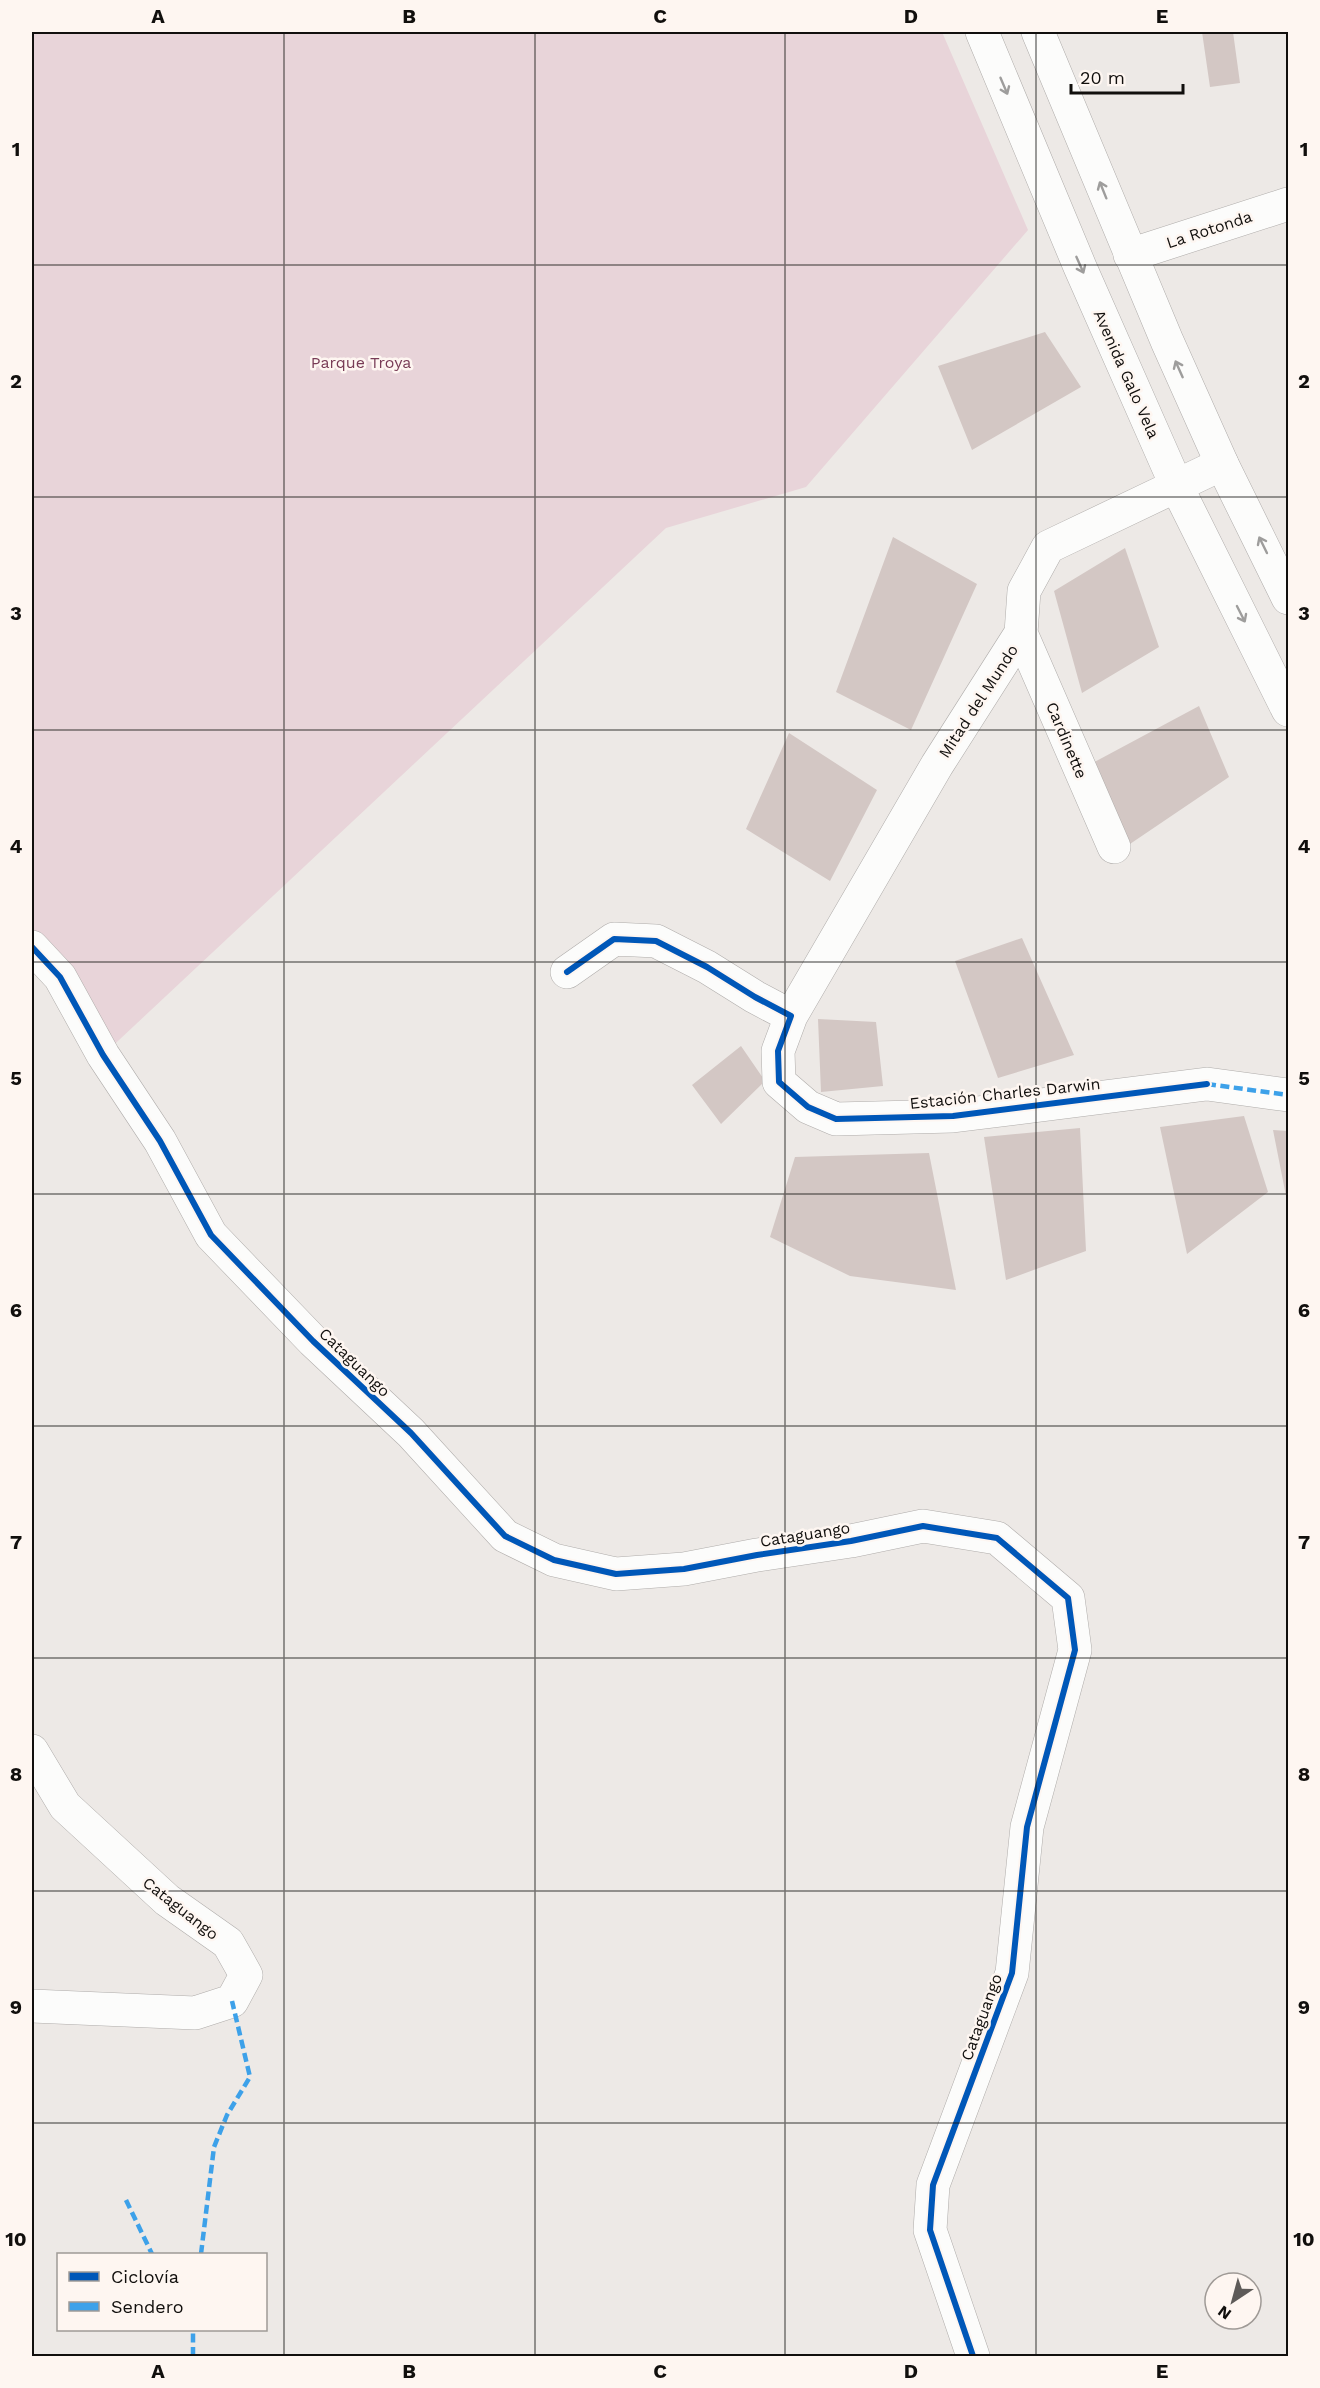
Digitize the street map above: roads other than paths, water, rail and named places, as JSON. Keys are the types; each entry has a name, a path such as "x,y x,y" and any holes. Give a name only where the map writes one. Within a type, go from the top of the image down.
{"street":[{"name":"Avenida Galo Vela","path":"982,32 1080,267 1177,487 1288,710"},
{"path":"1038,32 1130,255 1222,464 1288,598"},
{"name":"La Rotonda","path":"1130,255 1288,204"},
{"name":"Mitad del Mundo","path":"791,1016 937,765 1021,633 1024,591 1048,547 1222,464"},
{"name":"Cardinette","path":"1021,633 1114,847"},
{"path":"567,972 614,939 656,941 707,967 791,1016"},
{"name":"Cataguango","path":"32,947 60,977 104,1055 159,1141 211,1235 313,1341 411,1433 505,1536 554,1560 616,1574 684,1569 850,1541 923,1526 997,1538 1068,1598 1075,1650 1027,1827 1012,1973 933,2186 930,2230 973,2356"},
{"name":"Estación Charles Darwin","path":"791,1016 778,1051 779,1082 808,1107 836,1119 953,1116 1207,1084 1288,1095"},
{"name":"Cataguango","path":"32,1751 65,1806 167,1900 228,1943 246,1975 232,2001 195,2013 32,2006"}],"park label":[{"name":"Parque Troya","path":"361,362"}]}
